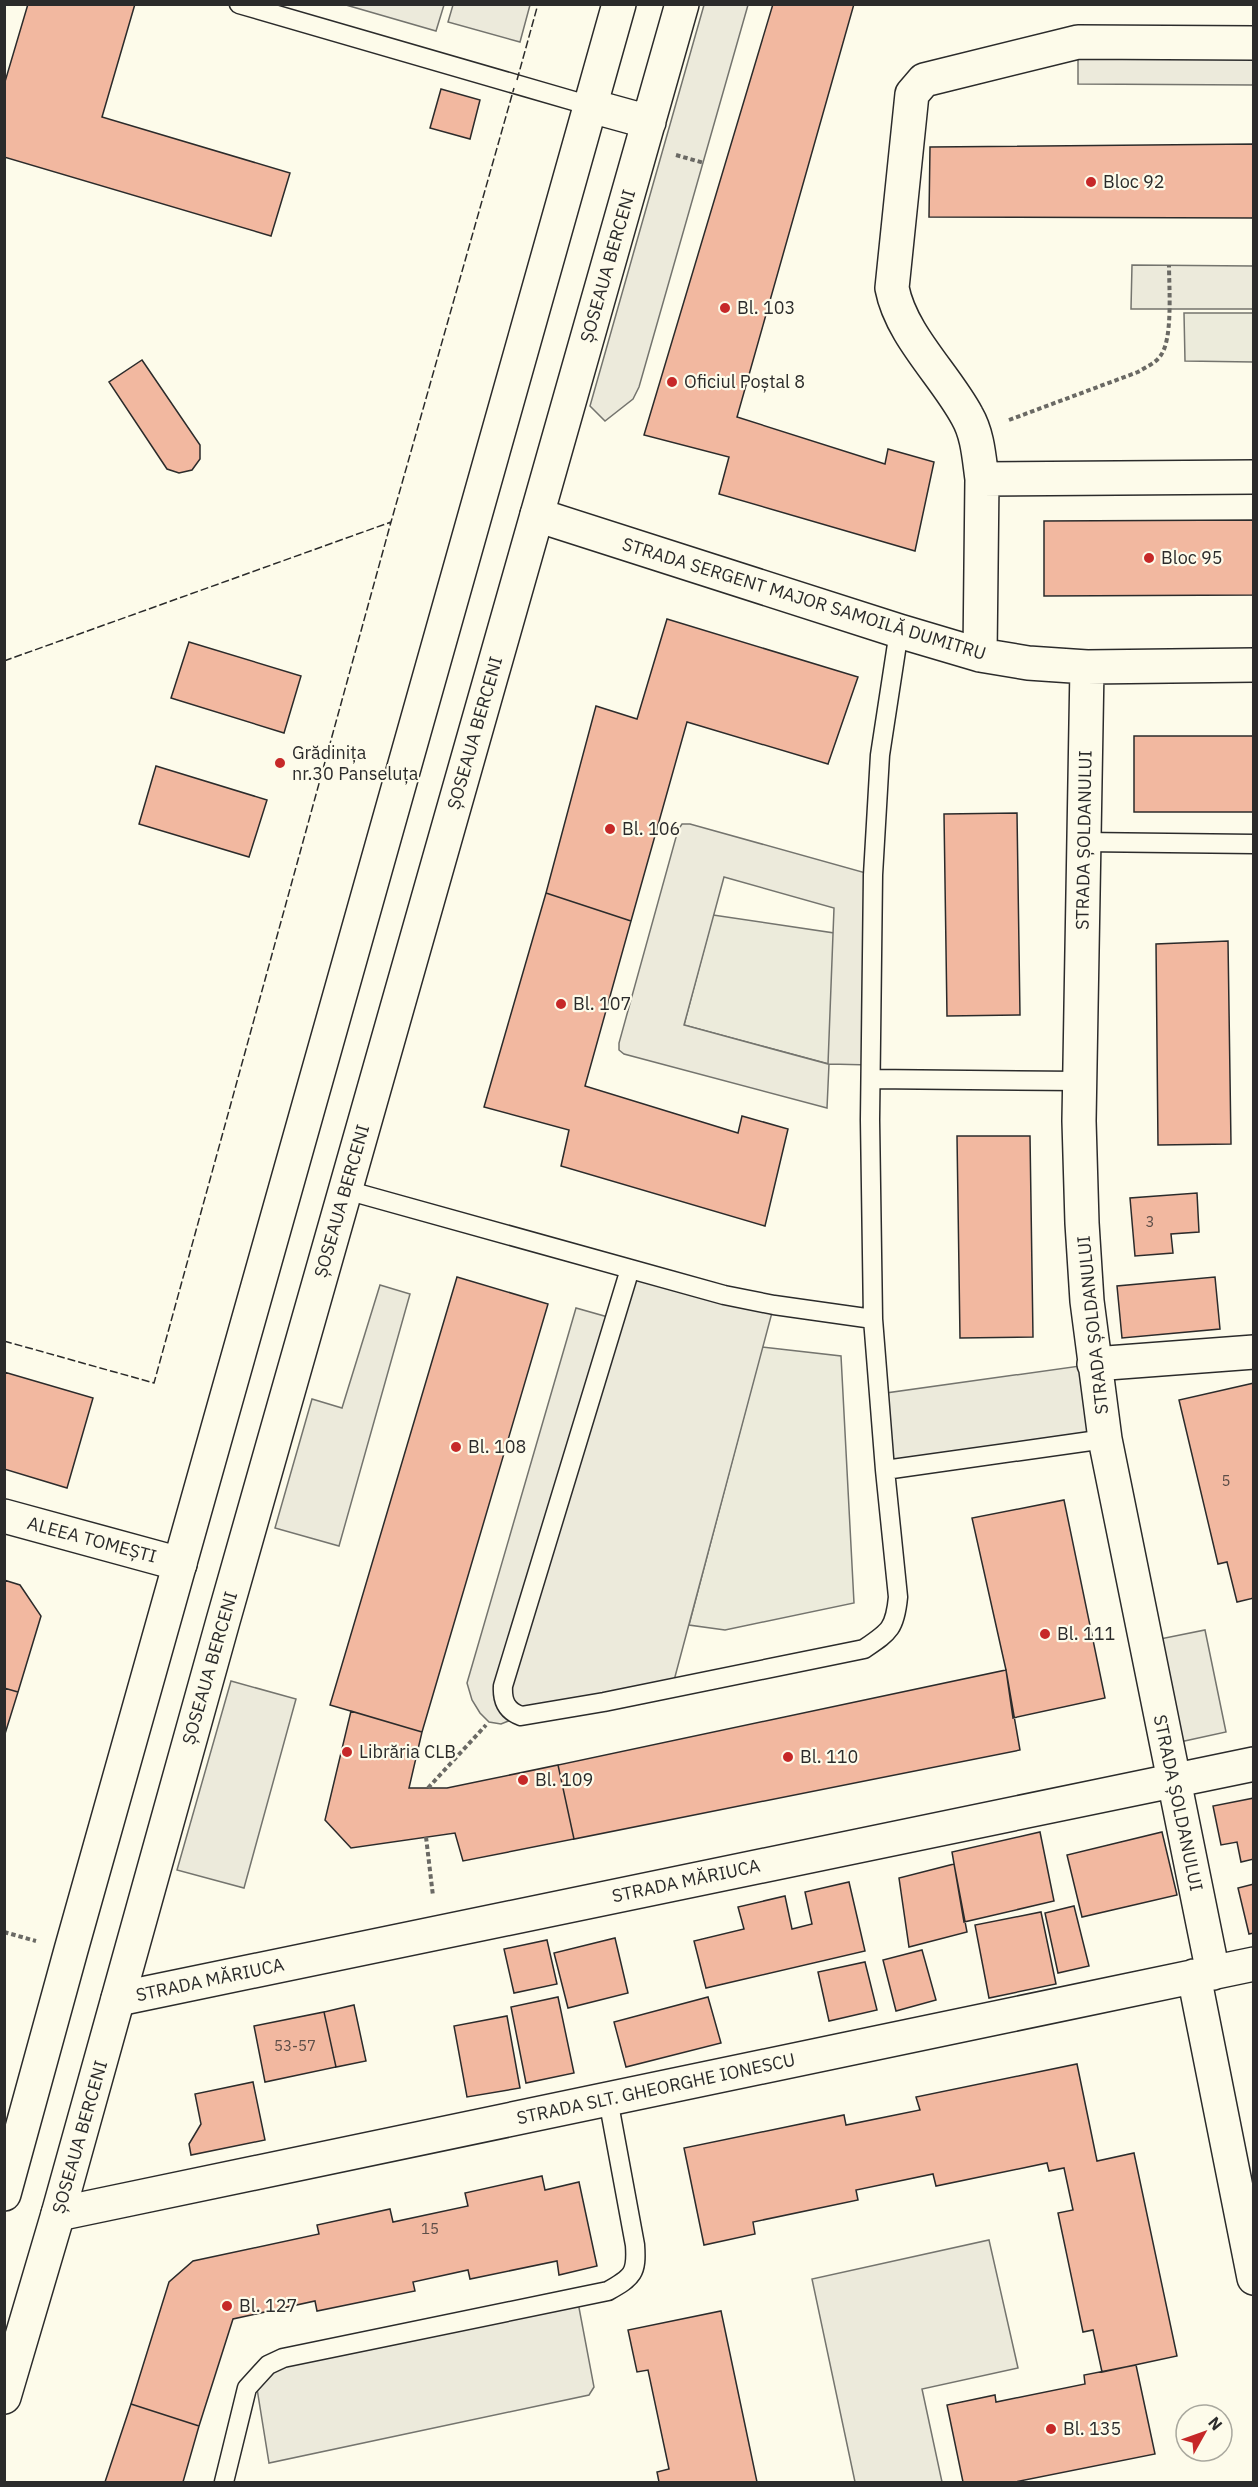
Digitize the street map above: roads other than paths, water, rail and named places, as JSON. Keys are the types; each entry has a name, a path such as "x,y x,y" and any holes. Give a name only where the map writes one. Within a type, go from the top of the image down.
{"street":[{"path":"4,2194 620,4"},
{"name":"ȘOSEAUA BERCENI","path":"4,2397 58,2214 226,1609 682,4"},
{"path":"980,655 982,479 975,433 968,416 900,315 892,288 912,94 928,79 1078,42 1254,43"},
{"path":"591,106 649,122"},
{"path":"982,479 1254,477"},
{"name":"STRADA SERGENT MAJOR SAMOILĂ DUMITRU","path":"537,515 898,631 980,655 1028,663 1087,667 1254,665"},
{"name":"STRADA ȘOLDANULUI","path":"1087,667 1079,1081 1082,1223 1095,1364 1105,1439 1173,1781 1254,2278"},
{"path":"1095,1364 1254,1352"},
{"name":"ALEEA TOMEȘTI","path":"4,1516 180,1564"},
{"name":"STRADA MĂRIUCA","path":"118,1999 1254,1764"},
{"name":"STRADA SLT. GHEORGHE IONESCU","path":"58,2214 1254,1964"}],"lane":[{"path":"239,4 591,106"},
{"path":"630,1269 503,1686 505,1705 513,1713 521,1716 604,1702 864,1649 886,1634 896,1618 898,1597 873,1319 871,1079 873,875 880,755 898,631"},
{"path":"1083,842 1254,844"},
{"path":"871,1079 1079,1081"},
{"path":"346,1190 724,1295 774,1305 873,1319"},
{"path":"885,1470 1105,1439"},
{"path":"225,2482 247,2388 268,2365 283,2358 608,2291 626,2281 636,2265 635,2245 608,2099"}],"place":[{"name":"Bloc 92","path":"1091,182"},
{"name":"Bl. 103","path":"725,308"},
{"name":"Oficiul Poștal 8","path":"672,382"},
{"name":"Bloc 95","path":"1149,558"},
{"name":"Grădinița nr.30 Panseluța","path":"280,763"},
{"name":"Bl. 106","path":"610,829"},
{"name":"Bl. 107","path":"561,1004"},
{"name":"Bl. 108","path":"456,1447"},
{"name":"Bl. 111","path":"1045,1634"},
{"name":"Librăria CLB","path":"347,1752"},
{"name":"Bl. 110","path":"788,1757"},
{"name":"Bl. 109","path":"523,1780"},
{"name":"Bl. 127","path":"227,2306"},
{"name":"Bl. 135","path":"1051,2429"}]}
